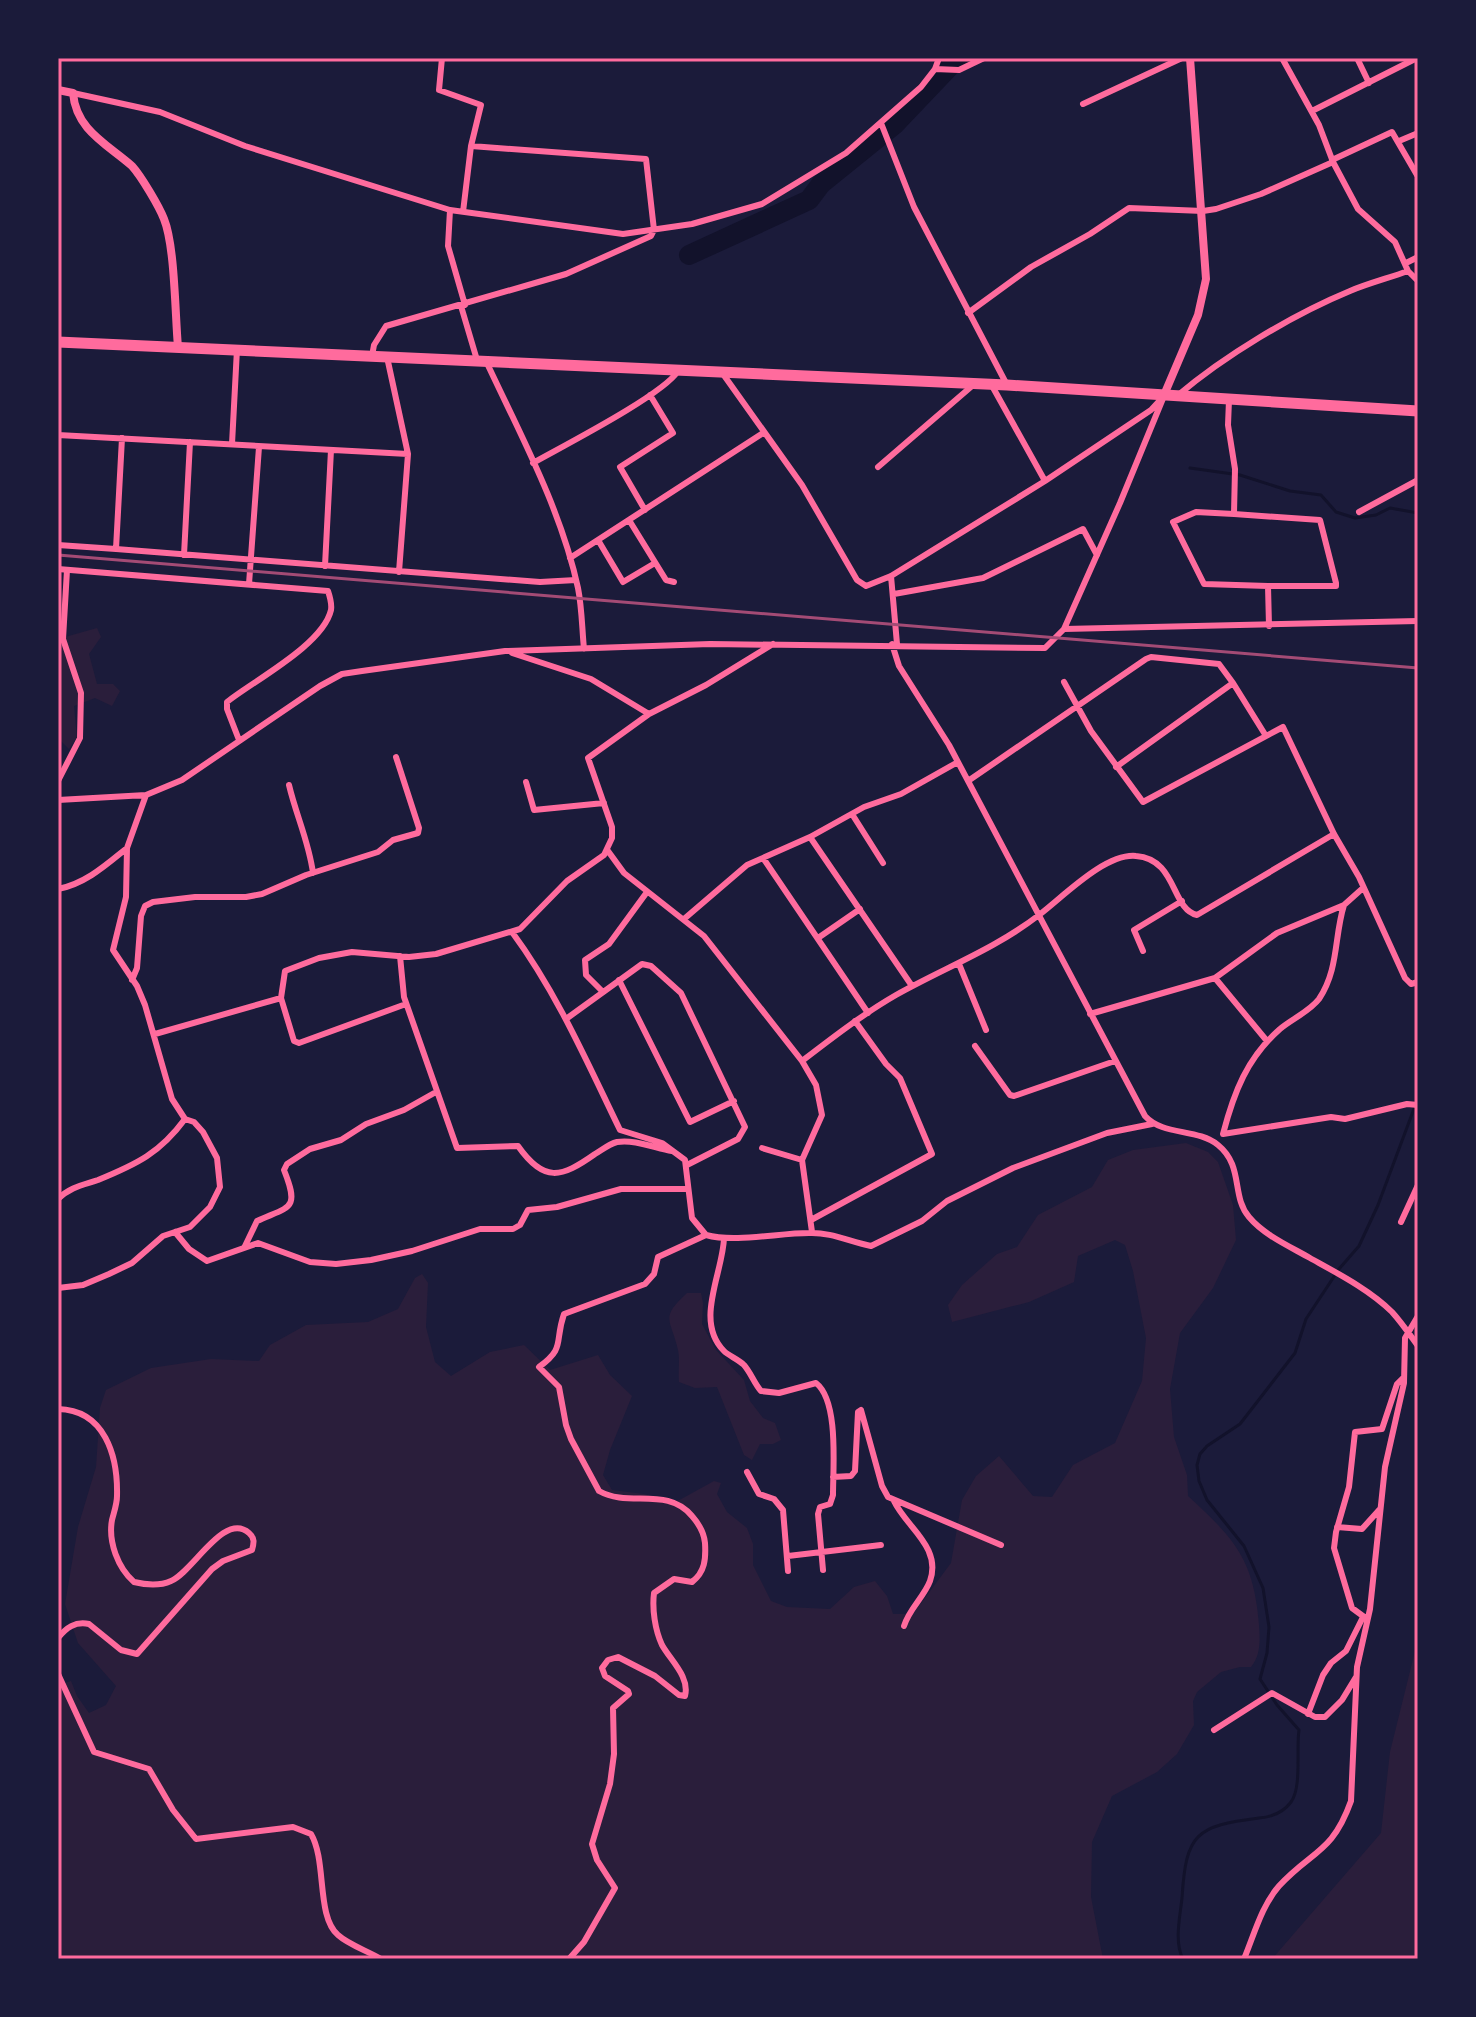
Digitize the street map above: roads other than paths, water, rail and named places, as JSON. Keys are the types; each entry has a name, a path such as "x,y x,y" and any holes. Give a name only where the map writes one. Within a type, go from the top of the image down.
{"highway":[{"path":"58,342 991,384 1418,411"}],"street":[{"path":"442,58 439,90 481,105 471,146 463,212"},
{"path":"58,90 160,112 245,146 450,210 611,233 692,224 762,204 846,153 921,87 935,69 939,58"},
{"path":"935,69 959,70 984,58"},
{"path":"1083,104 1182,58"},
{"path":"58,800 146,795 182,780 300,698 342,674 505,651 773,644 1045,648 1064,629 1170,396 1198,315 1206,279 1190,58"},
{"path":"1282,58 1312,111 1358,209 1395,242 1408,271 1418,281"},
{"path":"1357,58 1369,83"},
{"path":"1312,111 1417,58"},
{"path":"73,93 78,116 109,150 131,166 164,220 178,347"},
{"path":"881,123 914,207 1007,385"},
{"path":"968,313 1031,267 1129,208 1203,211 1230,206 1392,132 1417,175"},
{"path":"1399,141 1418,133"},
{"path":"372,356 374,345 386,326 566,274 651,236 654,230 646,159 471,146"},
{"path":"450,210 448,246 463,305 481,361 552,505 576,580 584,649"},
{"path":"1406,263 1418,257"},
{"path":"723,374 802,485 857,580 862,585 871,586 1045,481 1205,373 1302,314 1347,292 1408,271"},
{"path":"232,444 237,349"},
{"path":"387,357 408,454 399,572"},
{"path":"533,463 650,395 673,379 678,371"},
{"path":"878,467 975,384"},
{"path":"991,384 1045,481"},
{"path":"645,510 620,467 673,433 650,395"},
{"path":"1229,400 1228,425 1235,469 1234,514"},
{"path":"58,469 58,432 408,454"},
{"path":"570,558 763,433"},
{"path":"116,549 122,438"},
{"path":"184,555 190,442"},
{"path":"249,584 259,447"},
{"path":"325,566 331,450"},
{"path":"1359,512 1418,480"},
{"path":"1196,512 1316,519 1322,524 1336,586 1268,586 1201,582 1173,522 1196,512"},
{"path":"629,520 666,580 674,582"},
{"path":"894,594 983,578 1079,530 1086,532 1097,555"},
{"path":"598,540 623,582 655,563"},
{"path":"58,545 540,582 576,580"},
{"path":"58,569 328,591 331,610 310,640 227,702 239,740"},
{"path":"58,781 80,738 81,693 63,639 67,570"},
{"path":"891,576 894,644 899,666 935,720 1115,1061 1152,1124"},
{"path":"1268,586 1269,626"},
{"path":"1064,629 1418,621"},
{"path":"406,1004 297,1043 281,998 285,971 319,958 352,952 400,956 436,954 512,932 525,925 567,881 608,851 614,833 588,758 649,714 706,685 773,644"},
{"path":"505,651 591,679 649,714"},
{"path":"968,781 1151,657 1217,663 1266,736"},
{"path":"1064,682 1116,767 1143,802 1283,727 1407,982 1418,982"},
{"path":"1116,767 1233,683"},
{"path":"132,980 137,968 142,910 149,904 195,897 254,896 378,852 393,840 419,832 396,757"},
{"path":"684,919 739,870 852,814 901,794 958,762"},
{"path":"526,782 534,810 604,803"},
{"path":"289,785 295,813 310,850 313,873"},
{"path":"58,1288 83,1285 109,1274 135,1261 163,1236 190,1227 202,1218 220,1187 217,1158 194,1122 185,1119 172,1099 145,1005 112,947 126,897 127,848 146,795"},
{"path":"852,814 883,863"},
{"path":"802,1061 855,1021 912,986 959,964 1039,915 1114,859 1131,855 1160,864 1182,901 1191,913 1197,915 1334,834"},
{"path":"810,837 912,986"},
{"path":"58,889 77,883 99,870 127,848"},
{"path":"608,851 624,873 704,936 802,1061 816,1085 822,1115 802,1160 812,1232"},
{"path":"763,858 868,1013"},
{"path":"1090,1014 1215,978 1277,933 1344,905 1363,888"},
{"path":"602,991 586,975 585,960 609,944 647,892"},
{"path":"1143,951 1134,930 1182,901"},
{"path":"1215,1143 1223,1134 1241,1077 1267,1041 1314,1004 1322,993 1335,964 1344,905"},
{"path":"818,938 860,909"},
{"path":"512,932 536,965 566,1019 620,1130 662,1143 676,1152 687,1165 692,1218 706,1235"},
{"path":"400,956 406,1004 457,1148 518,1146 542,1171 551,1174 569,1171 612,1143 622,1141 676,1152"},
{"path":"566,1019 602,991 645,964 677,987 744,1122 741,1136 687,1165"},
{"path":"959,964 986,1030"},
{"path":"1215,978 1267,1041"},
{"path":"619,980 690,1122 734,1101"},
{"path":"155,1034 281,998"},
{"path":"811,1220 932,1154 900,1078 855,1021"},
{"path":"975,1046 1010,1095 1014,1096 1115,1061"},
{"path":"245,1246 257,1221 283,1212 291,1202 292,1195 284,1170 287,1164 310,1149 341,1140 366,1124 404,1110 436,1092"},
{"path":"1223,1134 1331,1117 1345,1119 1415,1104"},
{"path":"58,1199 74,1187 149,1157 185,1119"},
{"path":"569,1959 584,1942 615,1888 597,1860 592,1844 610,1784 614,1754 613,1708 629,1694 605,1676 602,1668 608,1660 618,1657 685,1696 683,1675 661,1643 653,1604 654,1593 674,1579 692,1582 699,1577 706,1556 699,1523 677,1502 615,1496 599,1491 571,1439 559,1387 539,1367 555,1354 564,1314 645,1284 654,1274 658,1257 706,1235 724,1238 812,1232 839,1236 866,1246 875,1245 922,1221 947,1201 1013,1168 1107,1133 1152,1124 1198,1134 1215,1143 1231,1160 1237,1173 1242,1205 1250,1218 1264,1231 1386,1307 1418,1346"},
{"path":"762,1148 802,1160"},
{"path":"1401,1222 1418,1185"},
{"path":"175,1232 189,1249 207,1261 258,1243 268,1244 310,1262 336,1264 412,1251 480,1229 513,1229 520,1225 528,1210 557,1207 621,1189 688,1189"},
{"path":"724,1238 721,1268 710,1301 711,1322 717,1341 724,1351 743,1364 761,1391 779,1393 813,1382 820,1386 833,1428 833,1501 820,1507 818,1514 823,1570"},
{"path":"1244,1959 1271,1897 1279,1886 1327,1845 1343,1822 1351,1801 1356,1677 1374,1581 1380,1509 1404,1377 1407,1331 1418,1316"},
{"path":"1365,1618 1352,1608 1338,1570 1334,1548 1337,1527 1349,1487 1355,1432 1382,1429 1397,1384 1404,1377"},
{"path":"58,1409 84,1415 106,1435 117,1499 112,1522 114,1548 119,1564 134,1582 157,1585 173,1581 222,1532 246,1530 253,1535 254,1542 252,1550 223,1561 212,1569 137,1654 126,1653 89,1624 71,1626 58,1638"},
{"path":"833,1477 851,1476 855,1471 858,1412 861,1410 884,1492 926,1545 931,1563 929,1582 904,1626"},
{"path":"747,1472 759,1494 774,1499 783,1510 788,1571"},
{"path":"894,1501 921,1509 1001,1545"},
{"path":"1337,1527 1362,1529 1380,1509"},
{"path":"788,1556 881,1545"},
{"path":"1308,1714 1323,1675 1331,1663 1346,1651 1365,1618"},
{"path":"58,1674 94,1752 149,1769 173,1810 196,1839 293,1827 311,1834 318,1854 331,1927 341,1938 381,1959"},
{"path":"1214,1730 1269,1694 1315,1717 1325,1717 1342,1700 1356,1677"}],"waterway":[{"path":"689,255 809,200 821,184 894,125 953,63 964,58"},
{"path":"1190,468 1240,475 1290,491 1321,495 1336,512 1355,518 1376,515 1390,508 1418,513"},
{"path":"1183,1959 1178,1929 1184,1876 1192,1846 1208,1830 1238,1821 1268,1817 1284,1809 1294,1795 1298,1768 1299,1730 1260,1679 1267,1653 1269,1627 1263,1588 1244,1546 1207,1500 1199,1481 1197,1465 1200,1454 1240,1424 1295,1353 1306,1319 1339,1269 1359,1246 1378,1205 1418,1098"}],"railway":[{"path":"58,555 1418,668"}]}
